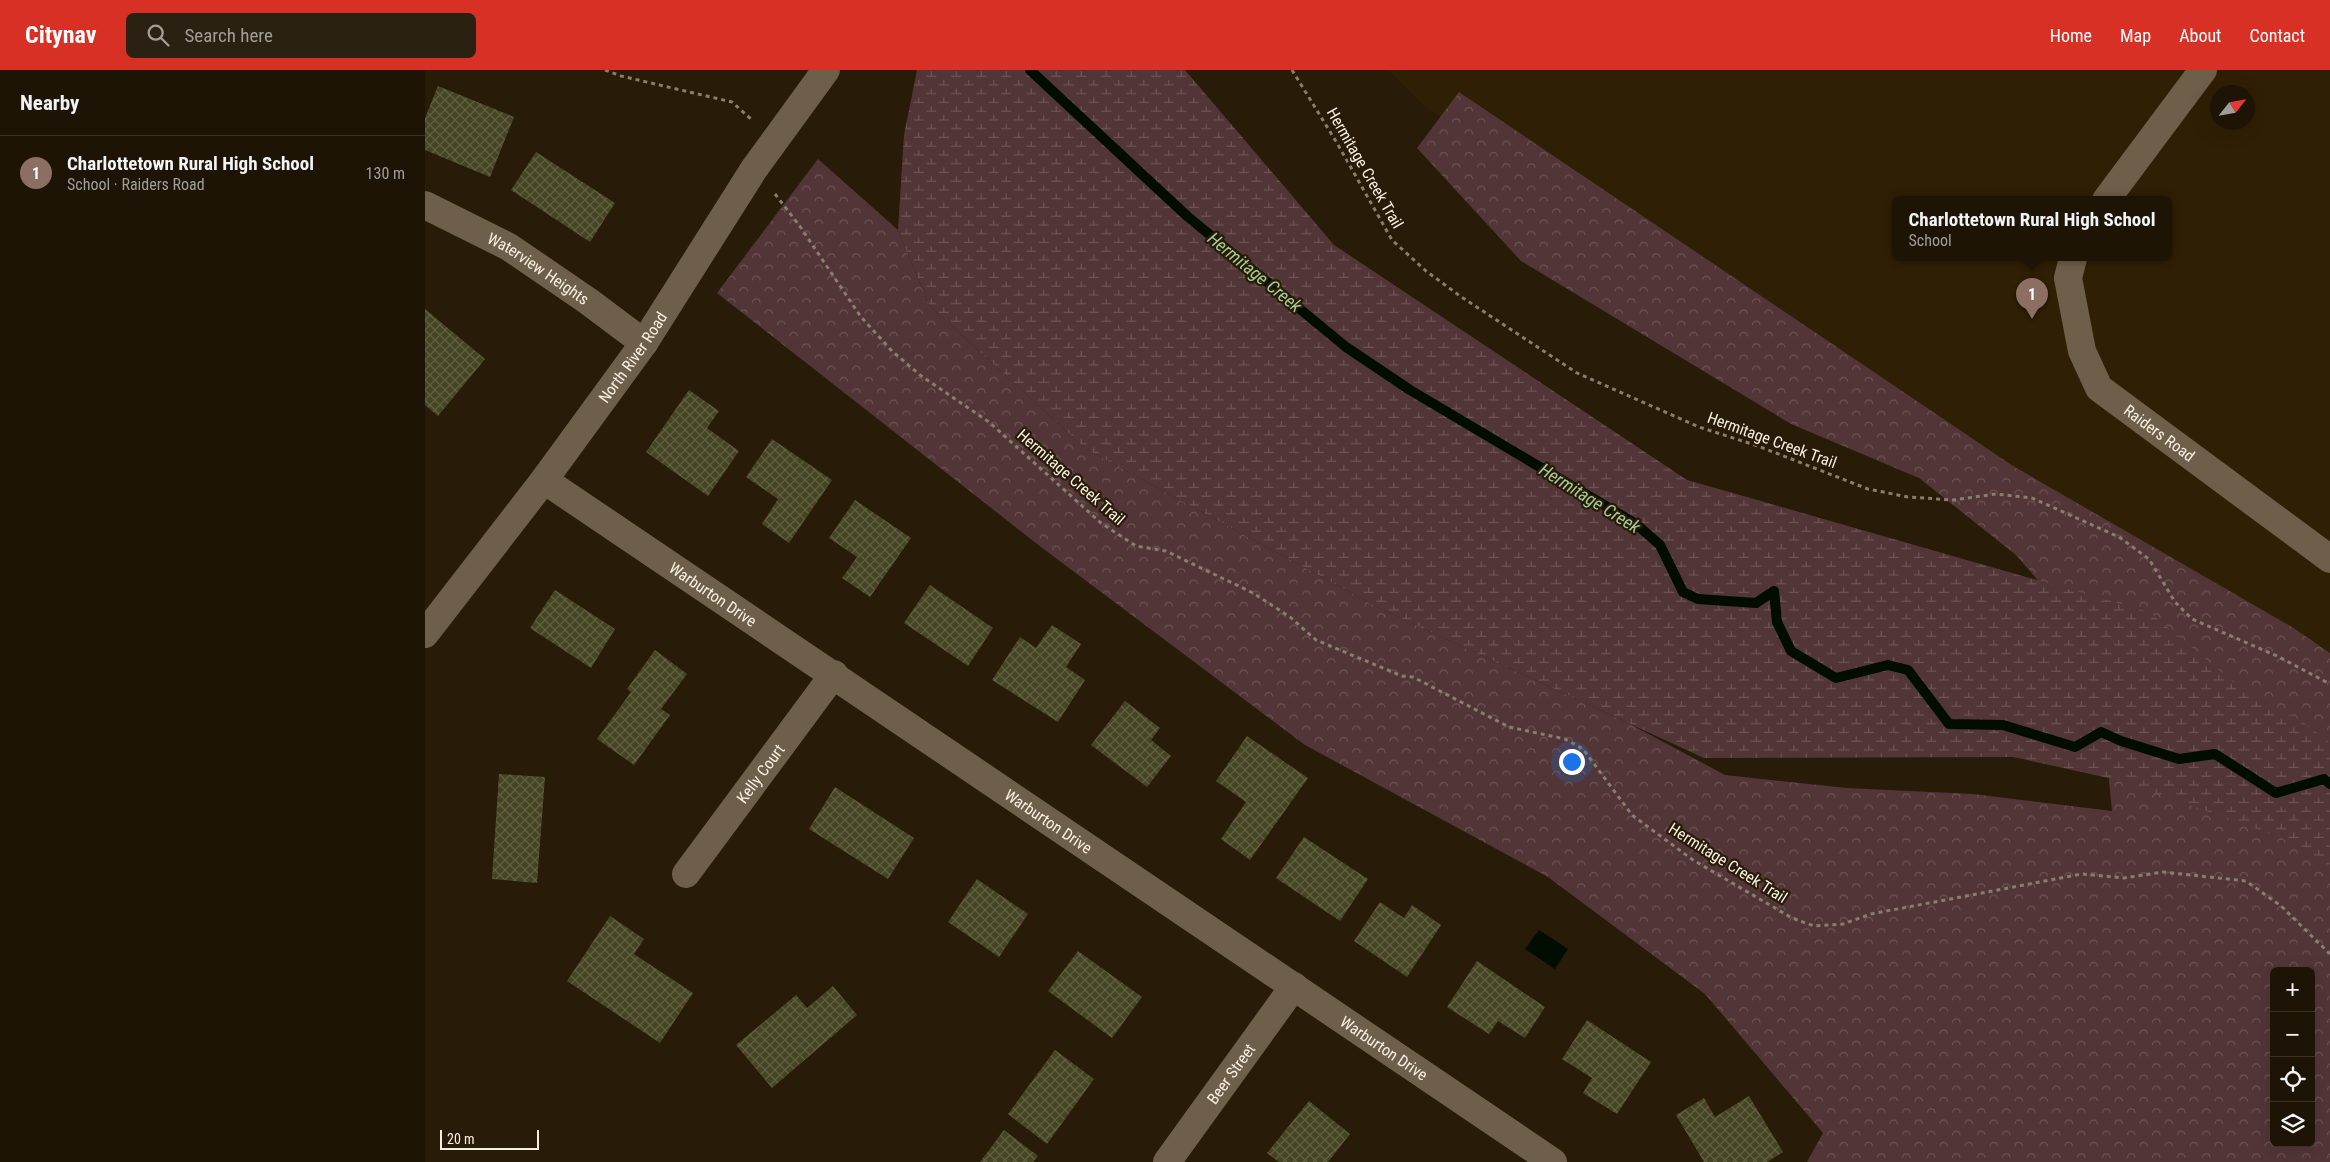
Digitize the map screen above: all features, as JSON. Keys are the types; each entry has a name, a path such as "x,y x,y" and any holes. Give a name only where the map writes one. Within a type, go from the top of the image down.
{"street":[{"name":"North River Road","path":"425,634 544,480 643,343 754,169 826,70"},
{"path":"2109,196 2203,70"},
{"name":"Waterview Heights","path":"425,205 509,247 589,301 643,343"},
{"name":"Raiders Road","path":"2072,261 2068,278 2080,343 2099,388 2330,559"},
{"name":"Warburton Drive","path":"544,480 834,674 1553,1162"},
{"name":"Kelly Court","path":"686,874 834,674"},
{"name":"Beer Street","path":"1167,1162 1294,986"}],"path":[{"path":"605,70 621,76 732,102 776,140"},
{"name":"Hermitage Creek Trail","path":"1292,70 1337,143 1392,240 1425,271 1459,296 1577,373 1699,427 1758,446 1868,489 1908,497 1953,500 1996,494 2032,498 2119,537 2149,559 2175,602 2192,619 2277,656 2330,684"},
{"name":"Hermitage Creek Trail","path":"754,169 799,225 861,317 892,351 920,375 989,422 1101,523 1136,546 1166,551 1253,593 1290,617 1316,640 1402,676 1413,677 1509,727 1565,738 1583,749 1632,815 1693,860 1792,918 1814,926 1843,924 1871,914 2082,874 2124,878 2163,872 2246,881 2281,906 2330,954"}],"shaded area":[{"path":"1389,70 2330,70 2330,707 2021,516 1424,106"},
{"path":"1539,930 1568,949 1555,969 1525,949"}],"green space":[{"path":"917,70 1185,70 1334,245 1687,480 2149,612 2232,681 2304,723 2330,743 2330,869 2280,837 2122,781 2013,757 1704,758 1381,609 1086,449 929,305 898,230 904,135"},
{"path":"1459,92 2013,466 2292,627 2330,653 2330,1162 1807,1162 1823,1133 1705,994 1548,877 1305,745 1041,547 717,293 818,159 898,230 929,305 1086,449 1381,609 1628,723 1725,775 1846,788 1973,794 2112,811 2096,647 2016,555 1919,478 1791,424 1521,261 1417,148"}],"building":[{"path":"438,86 514,117 490,177 425,150 425,118"},
{"path":"536,152 615,203 590,242 511,190"},
{"path":"425,309 485,359 438,416 425,405"},
{"path":"689,390 719,411 707,428 739,451 708,496 646,452"},
{"path":"772,439 832,480 789,543 762,524 778,499 746,477"},
{"path":"855,500 911,538 870,597 842,578 857,557 829,538"},
{"path":"930,585 993,628 968,666 904,623"},
{"path":"555,590 615,629 591,668 530,628"},
{"path":"1052,625 1081,644 1066,667 1085,680 1058,722 992,680 1020,637 1036,648"},
{"path":"655,650 687,674 661,709 670,715 634,765 597,739 631,692 627,689"},
{"path":"1125,701 1160,728 1151,740 1171,756 1147,787 1091,745"},
{"path":"1247,736 1308,778 1250,860 1221,839 1246,802 1216,781"},
{"path":"499,774 545,777 537,883 492,879"},
{"path":"835,787 914,838 888,879 809,829"},
{"path":"1304,837 1368,879 1340,921 1276,878"},
{"path":"977,879 1028,914 999,957 948,922"},
{"path":"1380,902 1404,918 1412,905 1441,925 1407,977 1354,941"},
{"path":"610,916 644,939 634,954 693,993 660,1043 567,981"},
{"path":"1078,951 1142,997 1112,1038 1048,991"},
{"path":"1477,961 1545,1007 1525,1038 1498,1021 1489,1034 1447,1007"},
{"path":"833,986 857,1015 772,1088 736,1045 796,995 807,1008"},
{"path":"1587,1020 1651,1062 1617,1114 1583,1093 1592,1078 1562,1059"},
{"path":"1055,1050 1094,1079 1047,1144 1008,1114"},
{"path":"1749,1096 1783,1152 1767,1162 1704,1162 1676,1115 1704,1098 1715,1117"},
{"path":"1309,1101 1350,1134 1328,1162 1279,1162 1267,1153"},
{"path":"1004,1130 1038,1156 1033,1162 980,1162"}],"waterway":[{"name":"Hermitage Creek","path":"1030,70 1187,216 1346,347 1410,390 1636,524 1660,545 1683,592 1698,599 1756,603 1774,591 1777,622 1791,651 1836,678 1888,665 1908,670 1949,724 2003,725 2075,747 2101,732 2121,741 2179,759 2215,754 2276,793 2324,779 2330,784"}],"place":[{"name":"Charlottetown Rural High School","path":"2032,319"}]}
